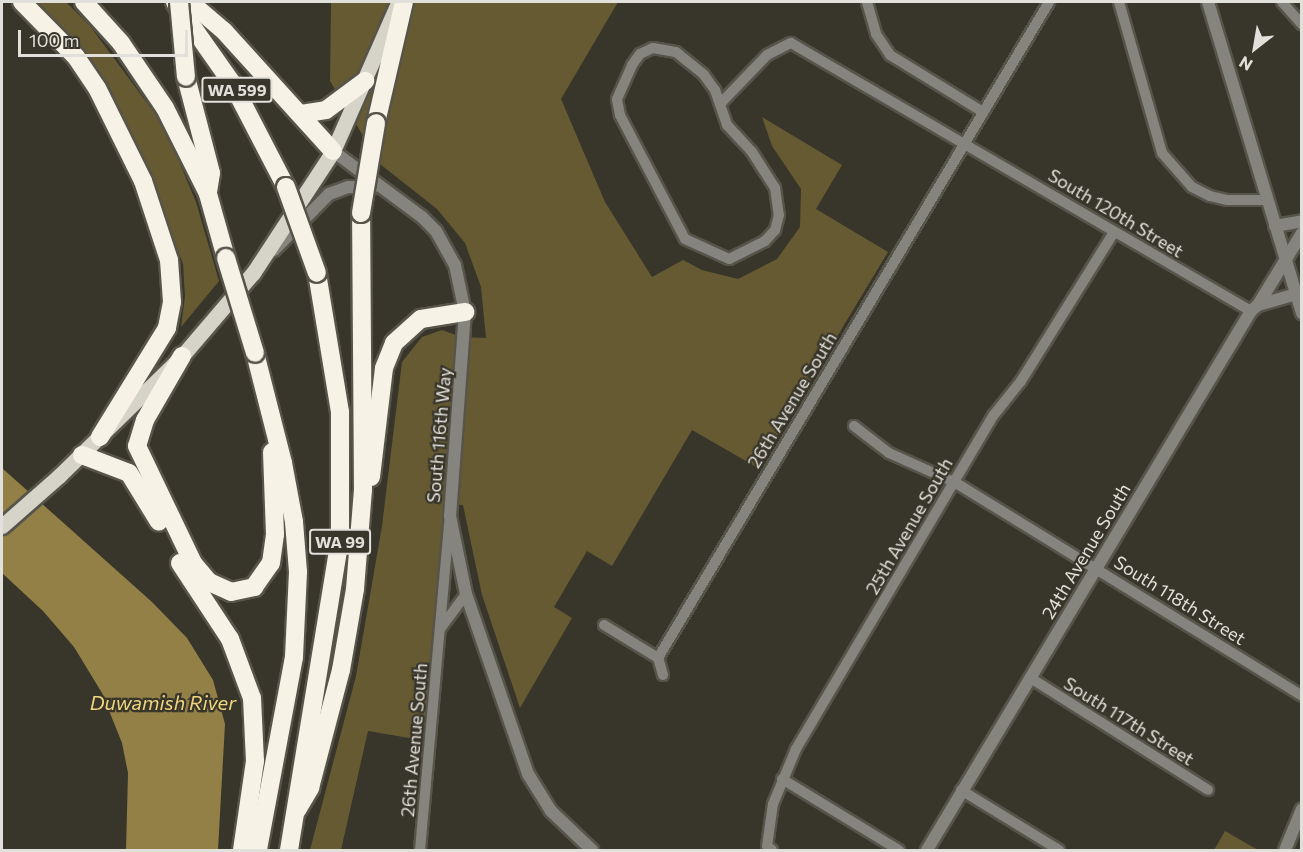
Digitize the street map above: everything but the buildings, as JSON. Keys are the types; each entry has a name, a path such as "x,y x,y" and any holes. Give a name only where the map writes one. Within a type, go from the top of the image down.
{"highway":[{"path":"22,2 76,57 96,88 143,181 170,260 172,302 167,328 100,437"},
{"path":"84,2 121,43 165,108 208,194"},
{"path":"177,2 186,77 211,173 208,194"},
{"name":"WA 599","path":"177,2 232,83 286,187"},
{"path":"190,2 224,31 333,151"},
{"path":"297,810 310,788 341,670 355,590 363,505 361,213 376,123 404,2"},
{"path":"301,114 326,110 365,81"},
{"name":"WA 99","path":"286,187 317,273 331,338 343,476 334,591 289,850"},
{"name":"WA 99","path":"208,194 255,352 294,522 297,620 289,687 258,850"},
{"path":"363,505 375,460 384,368 391,348 411,324 442,313 465,312"},
{"path":"182,356 145,420 137,446 193,563 210,582 231,592 246,590 260,582 273,549 269,408"},
{"path":"82,455 129,473 239,660 252,698 256,738 242,850"}],"main road":[{"path":"2,526 82,455 182,356 262,261 333,151 399,2"}],"street":[{"path":"867,2 878,38 890,55 982,112"},
{"name":"26th Avenue South","path":"658,658 1049,2"},
{"path":"1119,2 1162,153 1192,187 1210,196 1228,200 1268,200"},
{"path":"1208,2 1275,226 1299,295 1302,313"},
{"path":"1282,2 1302,24"},
{"path":"720,104 767,55 791,43 964,143"},
{"path":"665,48 704,75 720,104 727,125 752,152 775,188 778,202 775,230 765,241 729,259 684,239 620,115 617,99 640,54 665,48"},
{"name":"South 120th Street","path":"964,143 1114,232 1255,308"},
{"name":"South 116th Way","path":"333,151 388,189 422,218 447,248 455,265 465,312 450,516 466,594 528,774 551,811 592,850"},
{"path":"262,261 329,194 348,187 388,189"},
{"path":"1275,226 1302,221"},
{"name":"25th Avenue South","path":"772,850 767,846 768,828 782,779 796,749 956,483 993,416 1021,381 1114,232"},
{"path":"1286,259 1302,233"},
{"name":"24th Avenue South","path":"927,850 961,790 1032,679 1097,568 1286,259"},
{"path":"1255,308 1299,295"},
{"name":"South 118th Street","path":"854,426 907,464 956,483 1302,696"},
{"name":"26th Avenue South","path":"420,850 450,516"},
{"path":"438,632 466,594"},
{"path":"604,625 658,658 663,675"},
{"name":"South 117th Street","path":"1032,679 1208,790"},
{"path":"782,779 899,850"},
{"path":"961,790 1059,850"},
{"path":"1285,850 1302,809"}],"shaded area":[{"path":"34,2 66,2 90,26 156,115 176,154 196,202 219,281 181,327 185,296 183,264 145,166 121,115 93,71"},
{"path":"331,2 618,2 561,99 605,202 652,277 683,260 702,270 738,279 777,259 800,227 801,189 772,146 762,117 842,165 816,209 888,252 758,468 692,430 612,566 587,551 554,607 572,618 520,708 482,595 463,505 447,504 427,741 368,731 341,850 310,850 356,676 382,526 402,362 422,337 442,330 461,337 486,338 481,287 465,243 437,209 380,164 330,81"},
{"path":"1225,831 1258,850 1214,850"}],"water":[{"name":"Duwamish River","path":"2,468 152,602 187,638 213,680 225,724 218,850 126,850 128,773 122,743 102,693 74,647 43,611 2,573"}]}
